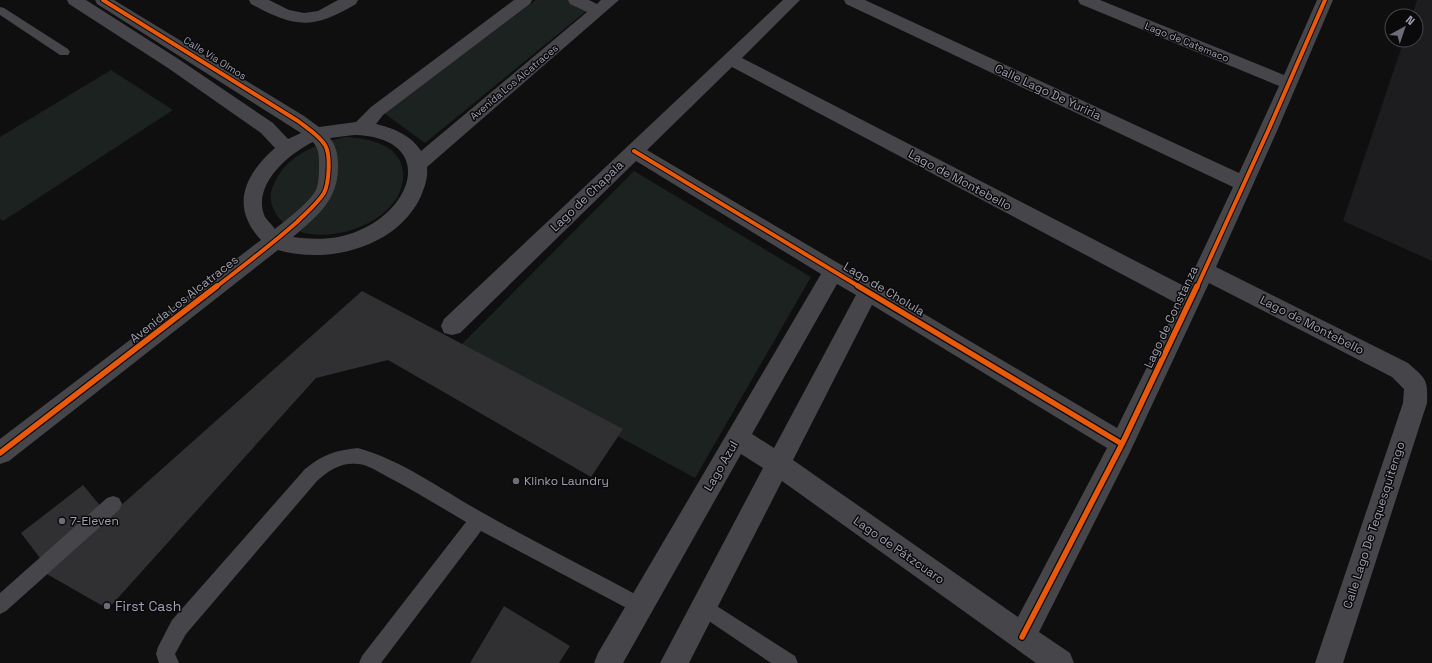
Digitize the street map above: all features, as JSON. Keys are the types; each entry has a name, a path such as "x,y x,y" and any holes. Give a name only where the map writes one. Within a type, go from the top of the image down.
{"street":[{"path":"76,0 174,64 267,128 288,149"},
{"name":"Calle Vía Olmos","path":"103,0 298,121 316,134"},
{"path":"257,0 284,15 302,19 318,17 329,13 350,0"},
{"path":"361,128 378,111 406,89 524,0"},
{"path":"576,0 598,11"},
{"name":"Avenida Los Alcatraces","path":"417,165 611,0"},
{"name":"Lago de Chapala","path":"452,326 792,0"},
{"name":"Calle Lago De Yuriria","path":"852,0 1244,184"},
{"name":"Lago de Catemaco","path":"1086,0 1288,83"},
{"name":"Lago de Constanza","path":"1022,637 1122,444 1191,300 1288,83 1319,2"},
{"name":"Lago de Montebello","path":"730,59 1191,300"},
{"path":"361,128 378,130 392,135 404,143 413,153 417,165 418,179 413,194 403,209 389,223 370,234 350,242 328,247 307,247 275,241 259,225 253,210 253,194 259,177 272,162 288,149 316,134 361,128"},
{"name":"Avenida Los Alcatraces","path":"0,453 275,241 307,213 325,192 329,167 327,147 316,134"},
{"name":"Lago de Cholula","path":"634,150 1122,444"},
{"name":"Lago Azul","path":"608,663 834,270"},
{"name":"Lago de Montebello","path":"1204,271 1400,370 1416,385"},
{"path":"674,663 869,291"},
{"name":"Calle Lago De Tequesquitengo","path":"1328,663 1415,403 1416,385"},
{"name":"Lago de Pátzcuaro","path":"737,438 778,464 1060,663"}],"lane":[{"path":"0,10 64,52"},
{"path":"169,663 165,654 167,647 179,627 311,475 324,464 343,457 358,456 372,460 414,482 478,520 640,606"},
{"path":"0,605 113,504"},
{"path":"369,663 478,520"},
{"path":"703,606 788,663"}],"shaded area":[{"path":"536,0 573,0 590,8 425,143 384,113"},
{"path":"1417,0 1432,0 1432,261 1343,221 1401,48 1424,48 1424,8 1414,8"},
{"path":"111,70 173,110 3,221 0,219 0,137"},
{"path":"345,137 365,139 376,142 393,151 399,159 403,179 397,197 385,212 367,224 346,232 325,235 305,233 287,226 275,212 271,203 271,191 277,178 289,162 297,156 315,146"},
{"path":"634,171 811,277 695,478 457,349"}],"building":[{"path":"362,291 623,429 591,477 388,360 316,378 108,609 45,573"},
{"name":"7-Eleven","path":"83,485 103,509 40,558 21,533"},
{"path":"504,606 570,646 559,663 470,663"}],"cycle path":[{"path":"0,453 275,241 316,203 322,196 326,187 329,163 328,152 325,145 314,133 298,121 103,0"},
{"path":"1022,637 1122,444 1191,300 1268,131 1325,0"},
{"path":"634,151 1122,444"}],"place":[{"name":"Klinko Laundry","path":"516,481"},
{"name":"7-Eleven","path":"62,521"},
{"name":"First Cash","path":"107,606"}]}
